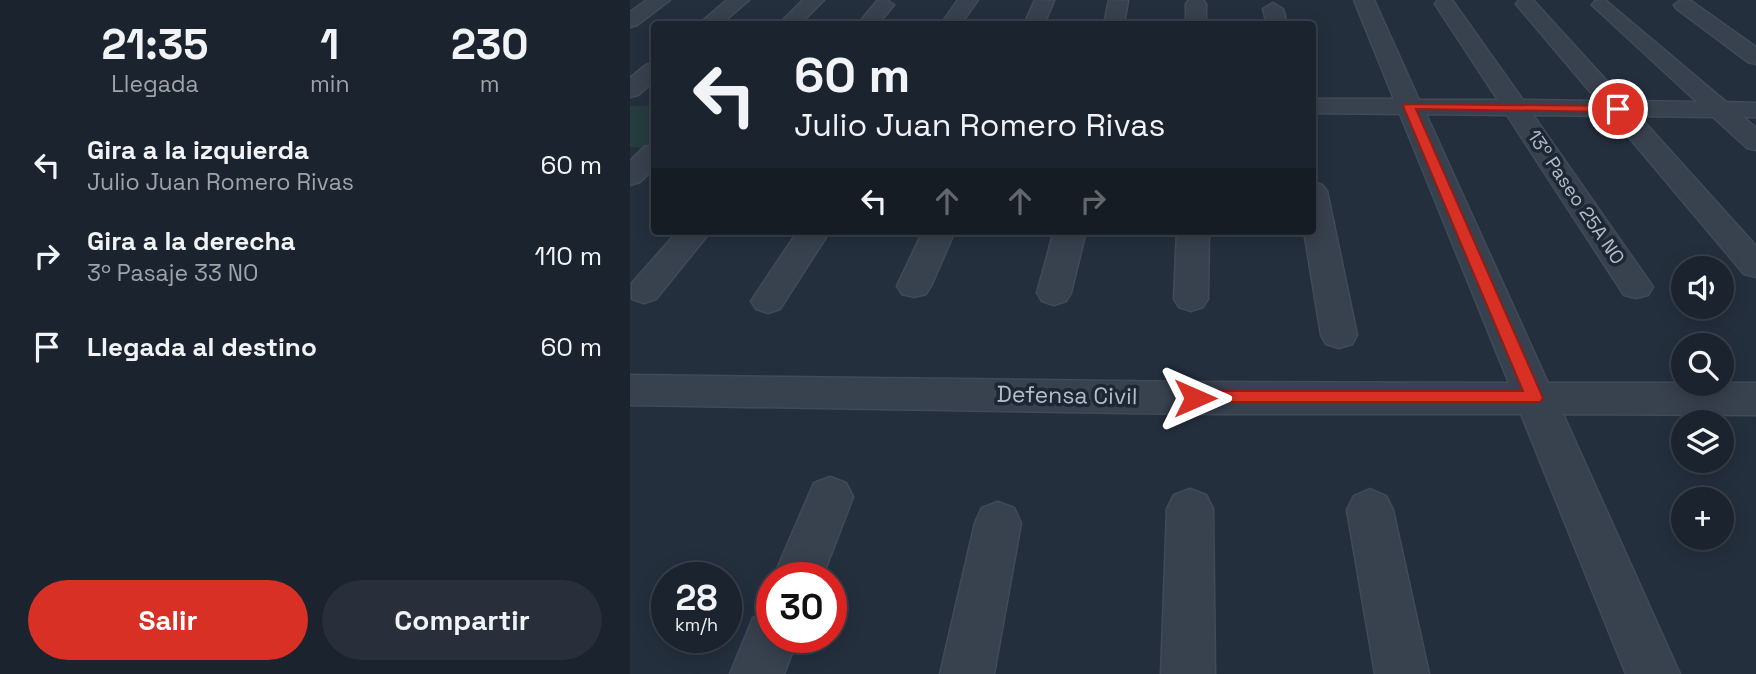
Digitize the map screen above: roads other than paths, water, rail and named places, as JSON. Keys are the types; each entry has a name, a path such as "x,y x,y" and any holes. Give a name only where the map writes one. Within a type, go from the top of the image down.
{"street":[{"path":"630,21 660,0"},
{"path":"713,21 739,0"},
{"path":"792,21 814,0"},
{"path":"953,21 968,0"},
{"path":"1364,0 1653,674"},
{"path":"1035,21 1044,1"},
{"path":"1115,21 1118,1"},
{"name":"13º Paseo 25A NO","path":"1445,4 1636,287"},
{"path":"1526,4 1756,266"},
{"path":"871,21 884,5"},
{"path":"1602,5 1756,142"},
{"path":"1685,5 1756,57"},
{"path":"630,90 651,72"},
{"path":"630,104 651,104"},
{"path":"1316,106 1756,110"},
{"path":"630,176 651,156"},
{"path":"1316,212 1339,335"},
{"path":"644,291 692,235"},
{"path":"768,302 811,235"},
{"path":"914,286 937,235"},
{"path":"1055,293 1069,235"},
{"path":"1191,299 1193,235"},
{"name":"Defensa Civil","path":"630,390 1195,398 1756,399"},
{"path":"804,562 830,497"},
{"path":"1188,674 1190,509"},
{"path":"1370,510 1402,674"},
{"path":"967,674 998,523"},
{"path":"757,674 766,653"}]}
